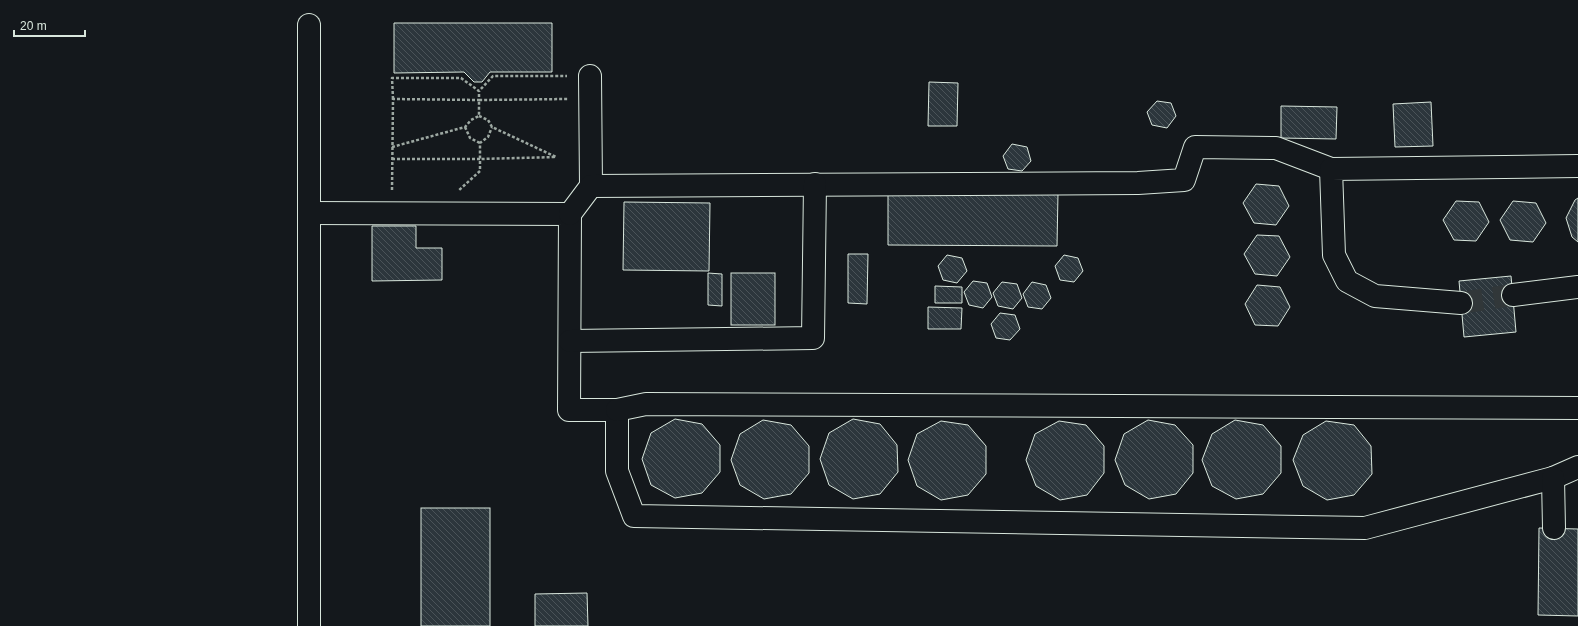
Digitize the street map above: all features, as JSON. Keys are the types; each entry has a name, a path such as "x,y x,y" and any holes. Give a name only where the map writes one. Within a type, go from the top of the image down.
{"street":[{"path":"309,25 309,626"},
{"path":"590,76 591,186 570,214 569,410 617,410 646,404 1578,408"},
{"path":"591,186 1138,183 1184,180 1195,147 1276,148 1331,168 1578,166"},
{"path":"1331,168 1334,255 1347,281 1375,296 1461,303"},
{"path":"570,341 813,338 814,184"},
{"path":"309,213 570,214"},
{"path":"1513,295 1578,286"},
{"path":"617,410 617,471 634,516 1365,528 1552,478 1578,467"},
{"path":"1552,478 1554,528"}],"path":[{"path":"479,116 479,91 493,76 590,76"},
{"path":"392,197 392,78 461,78 479,91"},
{"path":"393,99 590,99"},
{"path":"392,147 465,127 471,120 479,116"},
{"path":"392,159 556,157 492,127 488,120 479,116"},
{"path":"465,127 470,138 480,143"},
{"path":"480,143 488,137 492,127"},
{"path":"454,194 480,171 480,143"}],"building":[{"path":"394,23 552,23 552,72 490,72 482,82 474,82 464,72 394,73"},
{"path":"929,82 958,83 957,126 928,126"},
{"path":"1157,101 1171,103 1176,116 1167,128 1152,125 1147,112"},
{"path":"1431,102 1433,146 1395,147 1393,104"},
{"path":"1281,106 1337,107 1336,139 1281,138"},
{"path":"1012,144 1027,147 1031,161 1022,171 1008,169 1003,156"},
{"path":"1256,184 1279,186 1289,206 1276,225 1254,223 1243,203"},
{"path":"888,192 1058,193 1057,246 888,245"},
{"path":"1578,198 1578,242 1572,237 1566,218 1575,200"},
{"path":"1456,201 1479,202 1489,222 1476,241 1454,240 1443,220"},
{"path":"1513,201 1536,203 1546,223 1533,242 1510,240 1500,220"},
{"path":"624,202 710,203 709,271 623,270"},
{"path":"372,226 416,226 416,248 442,248 442,280 372,281"},
{"path":"1257,235 1279,236 1290,257 1277,276 1255,274 1244,254"},
{"path":"848,254 868,254 867,304 848,303"},
{"path":"947,255 962,258 967,271 957,283 943,280 938,266"},
{"path":"1064,255 1078,258 1083,271 1074,282 1060,280 1055,266"},
{"path":"708,273 722,274 722,306 708,305"},
{"path":"731,273 775,273 775,325 731,325"},
{"path":"1511,276 1516,332 1464,337 1459,281"},
{"path":"973,281 987,283 992,297 983,308 969,305 964,292"},
{"path":"1002,282 1017,284 1022,298 1013,309 998,306 993,293"},
{"path":"1032,282 1046,285 1051,298 1042,309 1028,307 1023,294"},
{"path":"1257,285 1280,287 1290,307 1278,326 1255,325 1245,304"},
{"path":"935,286 962,287 962,303 935,303"},
{"path":"928,307 962,308 961,329 928,329"},
{"path":"1000,313 1015,315 1020,329 1010,340 996,338 991,324"},
{"path":"675,419 702,424 720,445 720,472 702,493 675,498 651,485 642,459 651,433"},
{"path":"853,419 880,424 897,445 898,472 880,494 853,499 829,485 820,459 829,433"},
{"path":"763,420 791,425 809,446 809,473 791,494 764,499 740,485 731,460 740,434"},
{"path":"1148,420 1175,425 1193,445 1193,473 1176,494 1149,499 1125,485 1115,460 1124,434"},
{"path":"1235,420 1263,425 1281,446 1281,473 1263,494 1236,499 1212,486 1202,460 1212,434"},
{"path":"941,421 968,425 986,446 986,474 968,495 941,500 917,486 908,460 917,434"},
{"path":"1059,421 1086,425 1104,446 1104,473 1087,495 1060,500 1036,486 1026,460 1035,434"},
{"path":"1326,421 1354,425 1371,446 1372,474 1354,495 1327,500 1303,486 1293,460 1303,435"},
{"path":"421,508 490,508 490,626 421,626"},
{"path":"1539,528 1578,529 1578,616 1538,615"},
{"path":"587,593 588,626 535,626 535,594"}],"tunnel":[{"path":"1461,303 1513,295"}]}
